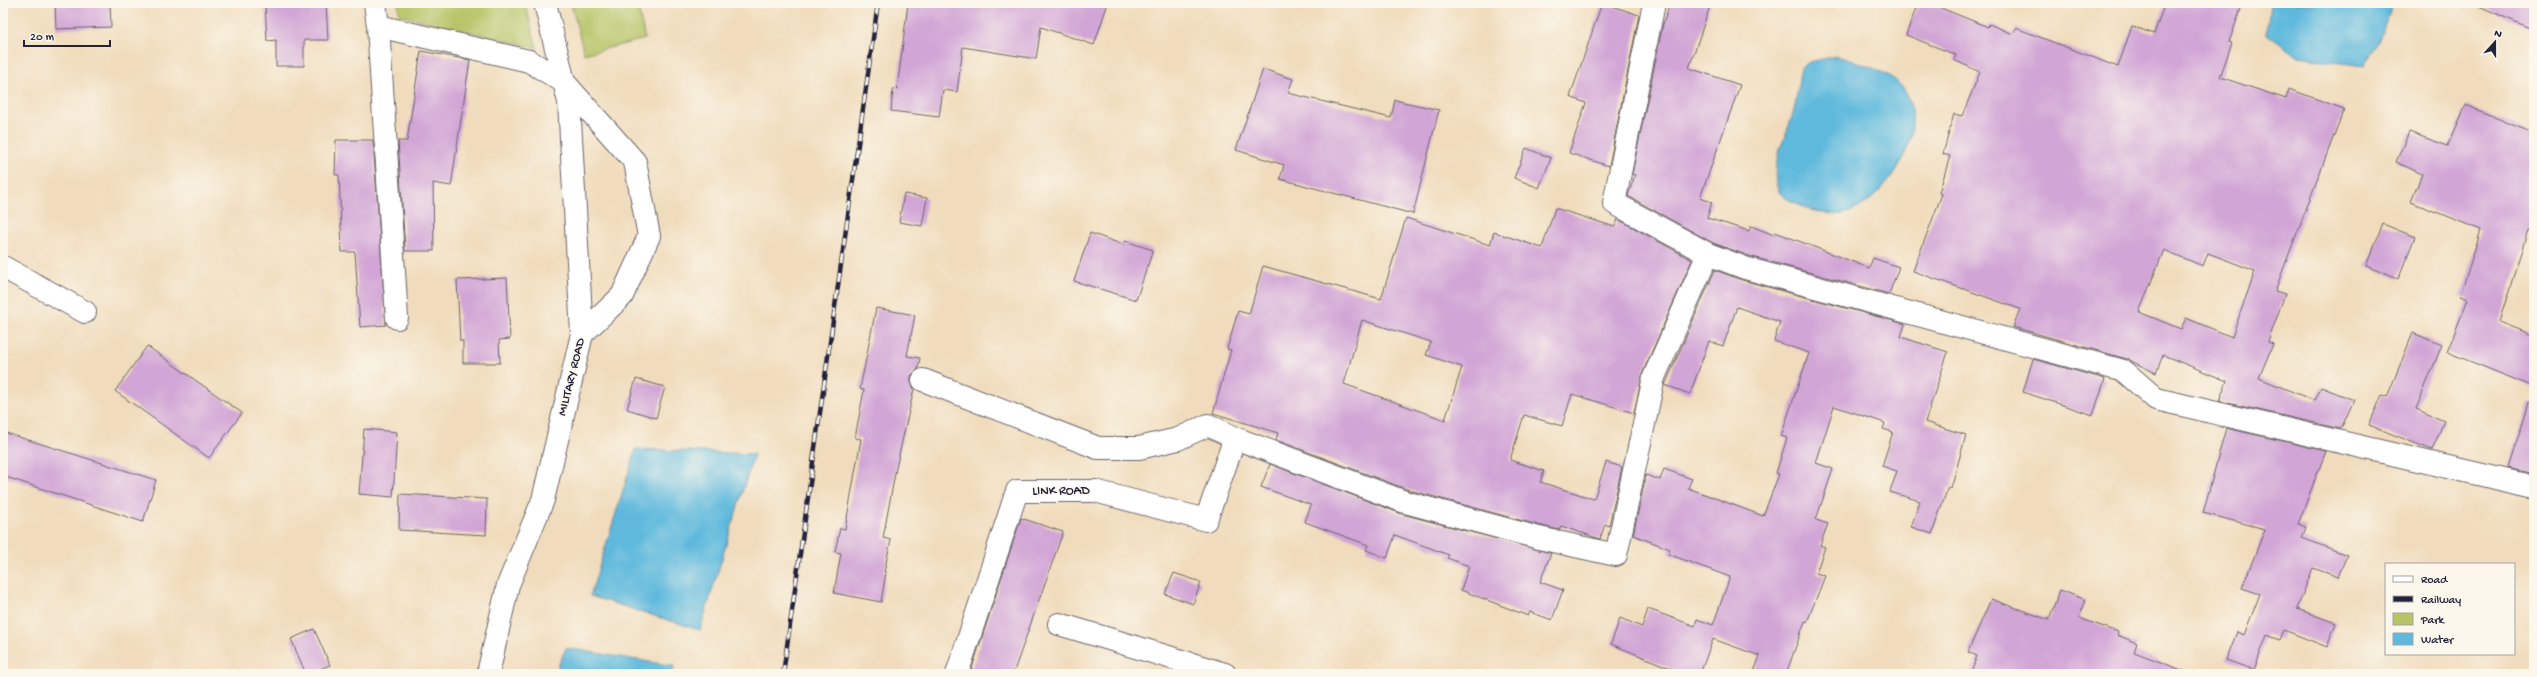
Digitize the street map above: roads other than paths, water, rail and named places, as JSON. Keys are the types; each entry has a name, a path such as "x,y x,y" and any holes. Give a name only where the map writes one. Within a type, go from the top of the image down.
{"street":[{"path":"375,3 378,26 397,318"},
{"name":"MILITARY ROAD","path":"488,674 508,585 543,500 582,334 622,296 649,236 635,162 564,82 545,3"},
{"path":"1654,3 1614,203 1708,254 1745,268 2124,371 2156,399 2534,487"},
{"path":"378,26 529,61 564,82 569,102 582,334"},
{"path":"923,380 1098,448 1139,448 1178,439 1208,425 1235,438 1405,502 1539,538 1616,555 1654,377 1708,254"},
{"path":"3,267 85,312"},
{"name":"LINK ROAD","path":"956,674 1017,491 1095,491 1206,520 1235,438"},
{"path":"1059,624 1225,674"}],"water":[{"path":"2270,3 2393,3 2378,42 2364,66 2298,57 2267,34"},
{"path":"1836,56 1870,67 1888,75 1895,80 1901,86 1910,102 1912,120 1910,139 1903,158 1892,176 1879,192 1865,204 1843,214 1823,213 1799,205 1785,198 1778,190 1775,177 1777,158 1794,108 1801,68 1809,62"},
{"path":"636,449 754,454 700,630 590,596"},
{"path":"566,648 674,666 673,674 555,674"}],"railway":[{"path":"783,674 878,3"}]}
